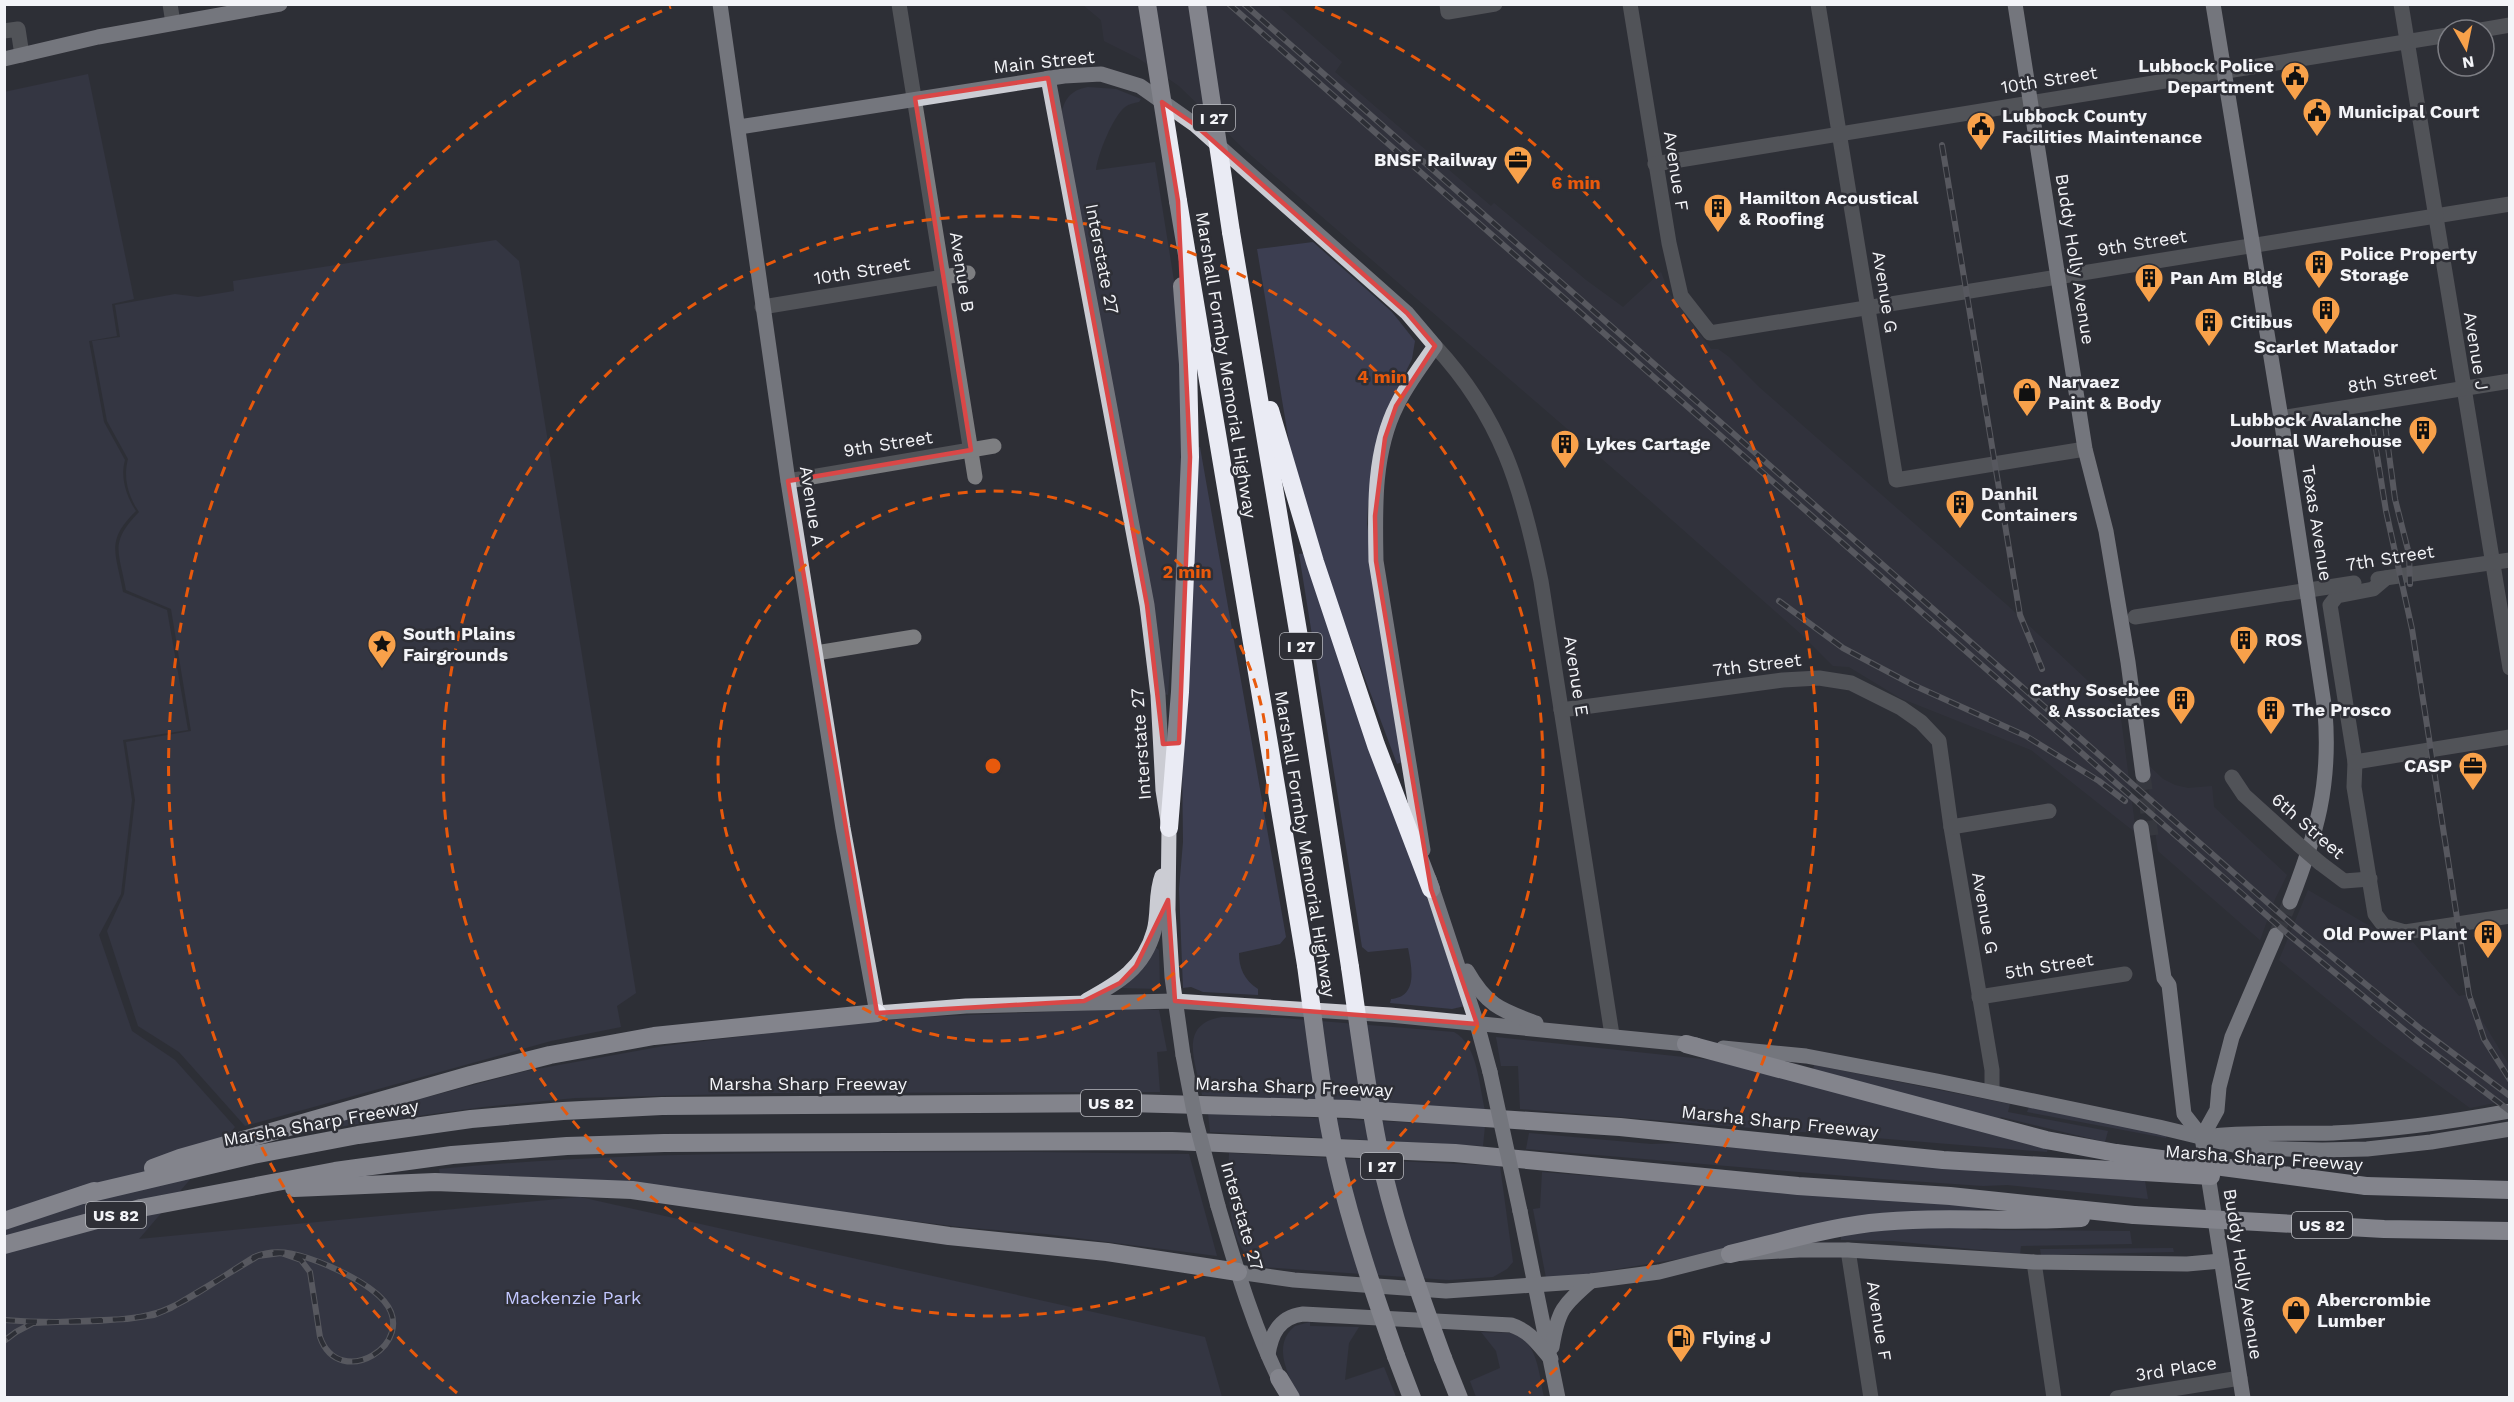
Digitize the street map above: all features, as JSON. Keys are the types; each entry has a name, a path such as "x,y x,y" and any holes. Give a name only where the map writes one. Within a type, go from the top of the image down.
{"highway":[{"name":"Marshall Formby Memorial Highway","path":"1147,4 1306,965 1323,1092 1338,1167 1364,1258 1412,1398"},
{"name":"Marshall Formby Memorial Highway","path":"1197,4 1246,326 1299,636 1369,1099 1385,1178 1417,1287 1459,1398"},
{"path":"1168,828 1180,692 1190,456 1188,364 1178,255 1178,201"},
{"path":"1246,326 1318,572 1376,745 1431,889"},
{"path":"83,1195 180,1158 471,1075 550,1055 654,1036 877,1012"},
{"path":"1686,1044 2046,1140 2116,1153 2366,1186"},
{"name":"Marsha Sharp Freeway","path":"83,1195 254,1155 358,1135 506,1116 674,1106 1128,1103 1349,1109 1620,1127 1942,1160 2366,1186 2510,1190"},
{"name":"US 82","path":"4,1245 141,1208 335,1171 417,1160 567,1146 664,1143 1172,1141 1455,1153 1798,1186 1950,1196 2134,1215 2384,1229 2510,1231"},
{"path":"230,1191 435,1182 632,1190 950,1236 1107,1252 1238,1272"},
{"name":"US 82","path":"4,1221 83,1195"},
{"path":"1730,1254 1822,1231 1870,1224 1915,1220 2041,1221 2134,1215"},
{"path":"1279,1378 1290,1398"}],"main road":[{"path":"4,59 173,23 280,4"},
{"name":"Avenue A","path":"720,4 788,481 843,828 877,1012"},
{"name":"Buddy Holly Avenue","path":"2015,4 2138,770"},
{"name":"Texas Avenue","path":"2213,4 2281,418 2325,711 2326,772 2314,836 2290,902"},
{"name":"Main Street","path":"739,126 1048,78 1101,74 1140,86 1203,132 1407,313 1435,346"},
{"name":"Interstate 27","path":"1048,78 1147,605 1158,695 1163,790 1168,828 1168,910 1175,1001 1183,1055 1196,1122 1218,1206 1238,1272 1268,1355 1279,1378"},
{"path":"1435,346 1396,406 1385,438 1375,516 1376,561 1417,825 1431,889 1452,944 1490,1072 1558,1398"},
{"name":"Buddy Holly Avenue","path":"2146,831 2164,978 2169,984 2184,1114 2202,1137 2243,1398"},
{"path":"1084,1001 1120,982 1146,952 1155,931 1158,888 1167,861"},
{"path":"2202,1137 2217,1110 2219,1087 2232,1037 2276,935"},
{"path":"1452,944 1478,990 1499,1010 1556,1030"},
{"name":"Marsha Sharp Freeway","path":"877,1012 1084,1001 1175,1001 1390,1015 1612,1035 1806,1056 1992,1092 2246,1148 2322,1150 2401,1146 2510,1129"},
{"name":"Marsha Sharp Freeway","path":"2202,1137 2246,1133 2332,1133 2389,1129 2510,1111"},
{"path":"1238,1272 1294,1280 1446,1291 1591,1281 1659,1272 1730,1254 1799,1250 1848,1250 2034,1262 2187,1264 2221,1261"},
{"path":"1551,1359 1559,1314 1572,1297 1591,1281"},
{"path":"1268,1355 1270,1338 1276,1328 1293,1315 1303,1314 1510,1325 1524,1329 1551,1359"}],"street":[{"path":"170,4 173,23"},
{"name":"Avenue B","path":"899,4 975,477"},
{"path":"1447,8 1495,4"},
{"name":"Avenue F","path":"1630,4 1655,164 1681,296 1710,333"},
{"name":"Avenue G","path":"1818,4 1896,480 2085,449"},
{"name":"Avenue J","path":"2401,4 2462,388 2510,668"},
{"path":"4,31 18,29 22,55"},
{"name":"10th Street","path":"1655,164 2436,38"},
{"name":"9th Street","path":"1710,333 2510,204"},
{"name":"10th Street","path":"762,307 968,273"},
{"name":"Avenue E","path":"1435,346 1460,373 1485,410 1508,459 1527,515 1541,581 1612,1035"},
{"name":"8th Street","path":"2281,418 2510,381"},
{"name":"9th Street","path":"788,481 994,446"},
{"name":"7th Street","path":"2135,617 2510,560"},
{"name":"Texas Avenue","path":"2386,578 2373,588 2337,596 2330,605 2355,762 2354,787 2375,914 2384,926 2405,932 2510,916"},
{"path":"816,653 914,637"},
{"name":"7th Street","path":"1561,710 1783,680 1819,678 1851,683 1874,693 1921,722 1939,741"},
{"path":"2355,762 2510,737"},
{"name":"Avenue G","path":"1939,741 1951,827 1992,1070 1992,1092"},
{"name":"6th Street","path":"2232,777 2244,795 2299,845 2344,881 2370,879"},
{"path":"1951,827 2049,811"},
{"name":"5th Street","path":"1979,997 2125,974"},
{"name":"Avenue F","path":"1848,1250 1871,1398"},
{"path":"2034,1262 2054,1398"},
{"name":"3rd Place","path":"2117,1398 2240,1378"}],"highlighted area":[{"path":"1048,78 1147,605 1163,744 1179,743 1190,457 1178,201 1162,102 1194,124 1407,313 1435,346 1396,406 1385,438 1375,516 1376,561 1431,889 1477,1024 1175,1001 1168,900 1136,966 1120,983 1084,1001 877,1013 788,481 971,450 915,98"}],"shaded area":[{"path":"1083,5 1277,5 1342,62 1335,72 1491,206 1494,203 1586,280 1623,307 1661,272 1669,293 1711,349 1718,349 1729,357 1759,387 2007,605 2120,711 2136,833 2031,750 1900,698 1849,667 1833,666 1801,634 1646,497 1246,151 1179,86 1138,58 1104,41 1101,20"},
{"path":"2145,762 2163,779 2175,785 2188,788 2212,786 2214,807 2287,875 2275,899 2260,940 2158,851"},
{"path":"2308,890 2385,935 2412,941 2459,996 2470,994 2483,1022 2509,1065 2509,1100 2470,1108 2380,1042 2279,960"}],"green space":[{"name":"Mackenzie Park","path":"88,74 134,299 112,304 117,336 89,341 104,422 125,460 123,473 125,486 136,511 126,521 116,540 116,557 123,592 167,610 188,730 123,740 132,800 121,894 99,935 132,1031 175,1060 235,1127 139,1239 580,1197 1205,1337 1222,1397 5,1397 4,92"},
{"path":"1088,87 1116,89 1141,99 1120,112 1102,146 1096,170 1155,162 1175,287 1180,344 1181,517 1168,695 1164,694 1151,589 1061,118 1068,97"},
{"name":"South Plains Fairgrounds","path":"496,240 519,261 636,993 617,1006 621,1027 551,1041 245,1126 179,1052 138,1026 107,931 124,894 135,800 126,742 191,731 171,609 126,590 119,556 120,540 123,532 139,512 128,486 126,473 128,459 107,421 92,341 120,337 115,305 175,294 198,297 234,291 233,281"},
{"path":"1313,242 1392,312 1415,341 1412,359 1392,400 1368,506 1367,524 1402,762 1397,764 1333,593 1290,448 1257,249"},
{"path":"1200,447 1286,937 1280,944 1239,953 1243,973 1258,989 1258,995 1203,992 1191,987 1183,988 1179,889 1183,842 1182,757 1196,448"},
{"path":"1307,553 1380,775 1441,934 1465,1006 1452,1009 1390,1003 1391,999 1406,993 1409,987 1411,964 1408,948 1368,952 1362,947 1299,554"},
{"path":"1155,947 1159,950 1160,989 1121,988"},
{"path":"1118,1009 1159,1010 1167,1051 1157,1052 1160,1092 775,1093 575,1098 483,1107 330,1128 329,1123 526,1071 664,1046 922,1017"},
{"path":"1222,1017 1283,1018 1454,1032 1462,1038 1473,1056 1485,1110 1202,1095 1194,1058 1194,1036 1199,1028 1208,1021"},
{"path":"1496,1037 1712,1060 2048,1146 2047,1152 1520,1109 1518,1066 1501,1066"},
{"path":"1814,1065 2010,1104 2008,1112 2108,1131 2105,1142 2001,1117 1998,1119 1813,1070"},
{"path":"2029,1107 2167,1134 2166,1138 2027,1112"},
{"path":"1208,1113 1485,1126 1483,1146 1210,1132"},
{"path":"1529,1133 2145,1181 2148,1199 2007,1185 1983,1186 1882,1179 1526,1149"},
{"path":"811,1153 1189,1154 1217,1256 1046,1234 960,1227 609,1182 440,1174 439,1169 588,1158"},
{"path":"1229,1153 1500,1166 1513,1262 1507,1269 1493,1277 1449,1280 1261,1267 1249,1258 1235,1232 1229,1199"},
{"path":"1542,1172 1989,1208 1581,1275 1546,1278 1533,1209 1540,1208"},
{"path":"1964,1227 1984,1230 2130,1231 2132,1244 2021,1246 2020,1254 1893,1241 1841,1240 1841,1235 1882,1229"},
{"path":"2173,1248 2174,1252 2041,1255 2040,1249"},
{"path":"1310,1322 1310,1326 1359,1327 1349,1343 1345,1380 1384,1367 1396,1397 1298,1397 1284,1360 1284,1342 1295,1326"},
{"path":"1481,1332 1510,1333 1526,1342 1536,1359 1544,1397 1476,1397 1470,1381 1500,1368 1496,1351"}],"tunnel":[{"path":"2143,775 2151,836"},
{"path":"2276,935 2290,902"}],"railway":[{"path":"1229,4 2289,935 2415,1039 2510,1111"},
{"path":"1244,4 2293,925 2422,1030 2510,1096"},
{"path":"1942,145 2020,615 2042,669"},
{"path":"2372,424 2386,511 2412,629 2469,995 2484,1039 2510,1080"},
{"path":"2385,425 2395,499 2409,554 2410,584"},
{"path":"1779,601 1843,648 1913,685 2026,736 2099,781 2125,801"},
{"path":"4,1320 40,1322 62,1322 84,1322 107,1320 129,1318 147,1315 162,1311 173,1306 185,1300 220,1279 232,1271 254,1257 273,1252 282,1252 301,1256 329,1266 366,1285 384,1301 392,1317 392,1332 385,1345 373,1355 358,1361 343,1360 330,1353 320,1337 310,1272 301,1260 281,1253 258,1256 171,1308 154,1315 127,1319 33,1323 4,1341"}],"place":[{"name":"Lubbock Police Department","path":"2295,102"},
{"name":"Municipal Court","path":"2317,138"},
{"name":"Lubbock County Facilities Maintenance","path":"1981,152"},
{"name":"BNSF Railway","path":"1518,186"},
{"name":"Hamilton Acoustical & Roofing","path":"1718,234"},
{"name":"Police Property Storage","path":"2319,290"},
{"name":"Pan Am Bldg","path":"2149,304"},
{"name":"Scarlet Matador","path":"2326,336"},
{"name":"Citibus","path":"2209,348"},
{"name":"Narvaez Paint & Body","path":"2027,418"},
{"name":"Lubbock Avalanche Journal Warehouse","path":"2423,456"},
{"name":"Lykes Cartage","path":"1565,470"},
{"name":"Danhil Containers","path":"1960,530"},
{"name":"ROS","path":"2244,666"},
{"name":"South Plains Fairgrounds","path":"382,670"},
{"name":"Cathy Sosebee & Associates","path":"2181,726"},
{"name":"The Prosco","path":"2271,736"},
{"name":"CASP","path":"2473,792"},
{"name":"Old Power Plant","path":"2488,960"},
{"name":"Abercrombie Lumber","path":"2296,1336"},
{"name":"Flying J","path":"1681,1364"}]}
